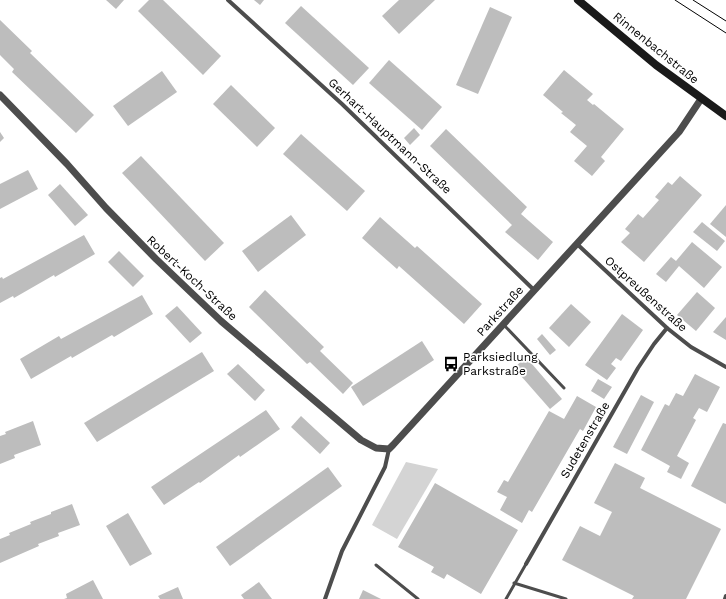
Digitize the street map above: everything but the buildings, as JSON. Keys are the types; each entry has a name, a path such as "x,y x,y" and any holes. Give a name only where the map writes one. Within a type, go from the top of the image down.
{"main road":[{"name":"Rinnenbachstraße","path":"578,0 656,65 726,116"}],"street":[{"name":"Gerhart-Hauptmann-Straße","path":"228,0 342,104 534,290"},
{"name":"Robert-Koch-Straße","path":"0,95 67,164 120,224 221,321 361,440 376,448 389,449"},
{"name":"Parkstraße","path":"325,599 342,550 385,467 389,449 679,132 702,99"},
{"name":"Ostpreußenstraße","path":"577,244 666,328 691,347 726,367"},
{"name":"Sudetenstraße","path":"526,564 635,374 666,328"}],"lane":[{"path":"503,324 564,388"},
{"path":"506,599 526,564"},
{"path":"376,565 418,599"},
{"path":"514,583 566,599"}],"shaded area":[{"path":"406,462 438,469 397,539 372,525"}],"tram line":[{"path":"675,0 726,33"},
{"path":"693,0 726,21"}],"place":[{"name":"Parksiedlung Parkstraße","path":"451,364"}]}
